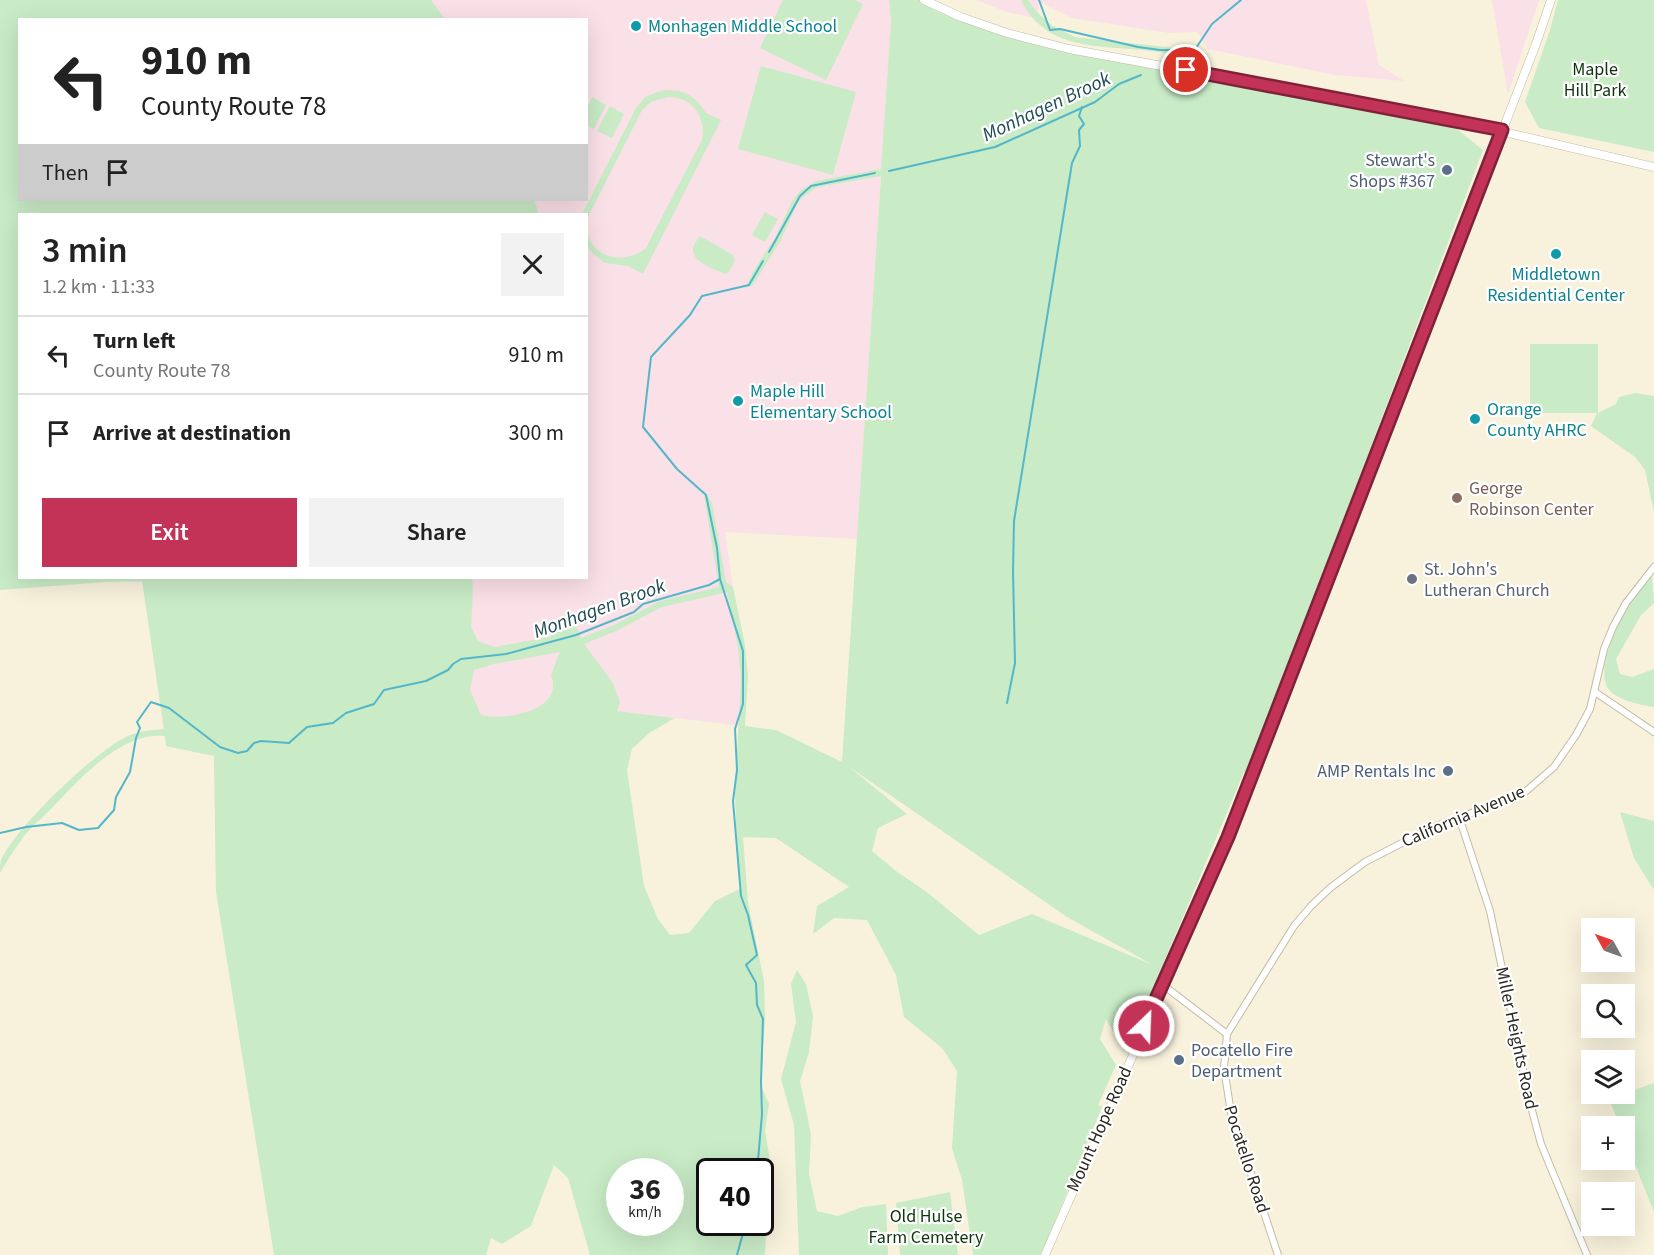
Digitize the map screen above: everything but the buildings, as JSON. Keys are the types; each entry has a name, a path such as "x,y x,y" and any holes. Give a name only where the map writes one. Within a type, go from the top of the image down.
{"street":[{"path":"924,0 1007,33 1069,49 1502,130 1654,167"},
{"name":"Mount Hope Road","path":"1045,1255 1228,837 1551,0"},
{"name":"California Avenue","path":"1227,1034 1294,927 1318,900 1365,862 1433,827 1513,798 1525,792 1545,776 1562,756 1590,709 1604,649 1612,627 1626,603 1654,567"},
{"path":"1595,692 1654,732"},
{"name":"Miller Heights Road","path":"1459,817 1490,911 1541,1144 1587,1255"},
{"path":"1163,985 1227,1034"},
{"name":"Pocatello Road","path":"1227,1034 1224,1068 1229,1102 1278,1255"}],"shaded area":[{"path":"422,0 889,0 891,22 857,539 725,532 744,664 742,726 602,709 216,892 214,756 166,746 143,582 64,579 588,579 588,213 493,213 488,201 588,201 588,18 429,18"},
{"path":"977,0 1366,0 1379,65 1404,81 1335,75 1208,49 1197,32 1169,33 1072,18 1040,2 1036,18 1006,12"},
{"path":"1492,0 1539,0 1508,94"}],"green space":[{"path":"0,0 431,0 444,18 18,18 18,201 534,201 539,213 18,213 18,579 472,579 471,627 478,641 494,647 550,637 560,628 563,617 568,616 576,626 581,638 614,625 660,601 719,587 703,489 712,503 726,582 733,587 745,645 748,677 745,726 776,730 842,762 881,176 818,187 805,195 797,204 781,240 753,285 745,288 775,238 792,201 801,190 816,181 881,169 891,22 889,0 922,0 1024,37 1155,65 1169,54 1086,45 1067,40 1049,32 1034,19 1021,0 1028,0 1051,25 1075,37 1175,48 1174,53 1177,56 1164,66 1452,125 1483,150 1249,769 1244,772 1126,1052 1106,1019 1100,1039 1116,1065 1098,1105 1102,1107 1041,1255 973,1255 962,1180 952,1148 957,1071 942,1048 904,1017 896,975 867,920 834,918 813,934 817,906 849,887 776,838 743,837 748,903 764,981 765,1018 761,1086 769,1104 765,1131 770,1158 696,1158 696,1236 766,1236 765,1255 590,1255 568,1178 554,1165 531,1226 502,1244 491,1238 486,1255 274,1255 216,892 214,756 166,746 165,736 133,741 117,749 88,772 31,828 0,873 1,860 22,829 77,773 128,736 164,729 142,581 0,590","holes":["727,592 738,647 741,678 735,792 740,889 715,901 689,933 670,935 658,919 644,886 627,770 632,749 649,733 675,718 617,711 620,702 613,683 584,644 616,631 662,607","560,652 551,675 553,687 549,697 530,711 517,714 481,715 470,690 474,670","848,766 1067,917 1153,965 1032,914 979,935 872,851 878,828 907,814"]},
{"path":"783,0 854,0 863,4 826,80 760,48"},
{"name":"Maple Hill Park","path":"1558,0 1654,0 1654,152 1539,128 1525,102"},
{"path":"761,66 856,92 833,175 738,149"},
{"path":"664,90 680,91 697,101 706,113 721,120 643,274 628,266 605,263 592,253 588,247 588,232 595,248 613,257 635,254 646,248 702,140 703,132 700,116 691,104 668,97 651,102 642,110 589,215 588,222 588,213 583,213 636,108 645,97"},
{"path":"592,97 606,105 594,129 588,126 588,106"},
{"path":"610,106 624,114 612,138 597,131"},
{"path":"765,212 778,219 765,242 752,235"},
{"path":"700,236 733,255 734,262 727,274 709,267 696,258 693,247"},
{"path":"1530,344 1598,344 1598,413 1616,404 1619,397 1635,393 1654,396 1654,512 1645,470 1635,457 1591,426 1597,413 1530,413"},
{"path":"1652,576 1654,603 1641,615 1616,659 1620,674 1632,677 1654,669 1654,707 1630,702 1614,694 1606,683 1604,673 1608,650 1617,626 1633,600"},
{"path":"1620,812 1654,821 1654,890 1634,858"},
{"path":"797,970 806,984 813,1016 809,1052 800,1081 811,1134 809,1174 817,1211 838,1216 862,1207 886,1204 888,1255 799,1255 794,1125 781,1079 796,1022 791,984"},
{"path":"1654,1083 1654,1212 1635,1165 1635,1116 1616,1116 1611,1104 1635,1104 1635,1090"},
{"name":"Old Hulse Farm Cemetery","path":"950,1192 958,1255 900,1255 896,1203"}],"waterway":[{"path":"1039,0 1050,30 1060,29 1138,47 1190,50"},
{"name":"Monhagen Brook","path":"1178,56 1196,48 1212,24 1241,0"},
{"name":"Monhagen Brook","path":"889,171 995,147 1095,102 1119,84 1141,75"},
{"path":"1007,703 1015,663 1014,521 1072,163 1080,146 1079,130 1084,124 1079,116 1082,107"},
{"name":"Monhagen Brook","path":"769,252 800,196 811,186 875,173"},
{"name":"Monhagen Brook","path":"0,833 62,823 79,830 98,828 114,810 116,797 130,772 140,728 137,722 151,702 169,708 220,747 238,753 247,751 254,743 261,741 289,743 307,727 333,723 346,713 374,704 384,690 426,681 448,670 461,659 506,654 576,635 634,612 643,604 709,585 720,579 717,548 706,495 677,469 643,427 651,357 690,315 702,296 749,285 763,261"},
{"path":"720,579 743,651 743,704 735,729 737,770 733,801 741,896 757,955 746,965 756,983 757,1005 763,1019 762,1114 758,1158"},
{"path":"737,1255 742,1236"}],"place":[{"name":"Monhagen Middle School","path":"636,26"},
{"name":"Stewart's Shops #367","path":"1447,170"},
{"name":"Middletown Residential Center","path":"1556,254"},
{"name":"Maple Hill Elementary School","path":"738,401"},
{"name":"Orange County AHRC","path":"1475,419"},
{"name":"George Robinson Center","path":"1457,498"},
{"name":"St. John's Lutheran Church","path":"1412,579"},
{"name":"AMP Rentals Inc","path":"1448,771"},
{"name":"Pocatello Fire Department","path":"1179,1060"}],"route":[{"path":"1144,1026 1228,837 1502,130 1186,70"}]}
